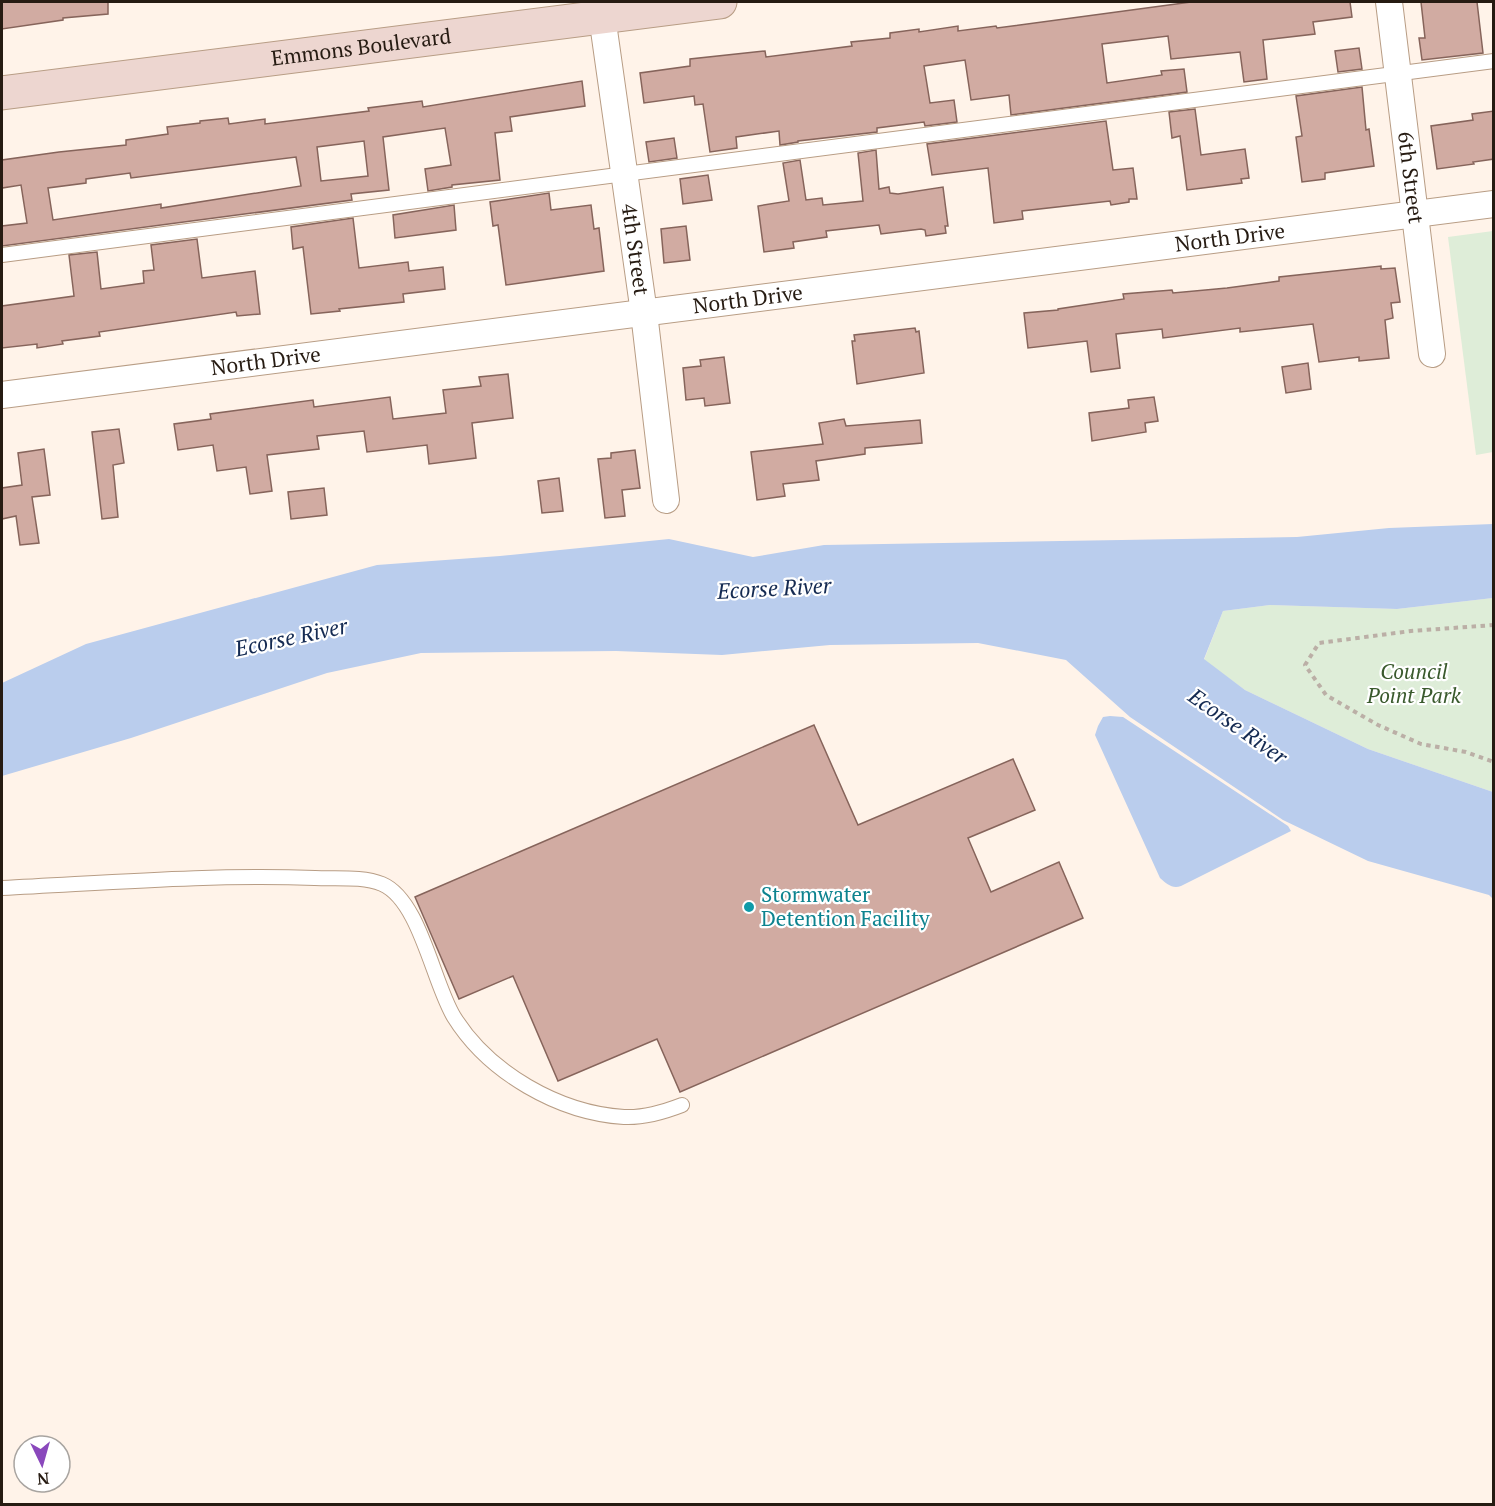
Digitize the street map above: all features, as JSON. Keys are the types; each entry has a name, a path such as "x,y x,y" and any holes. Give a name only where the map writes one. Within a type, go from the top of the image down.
{"street":[{"name":"Emmons Boulevard","path":"2,93 601,9 720,2"},
{"name":"6th Street","path":"1389,2 1432,354"},
{"name":"4th Street","path":"601,9 644,313 666,500"},
{"name":"North Drive","path":"2,395 1494,204"}],"lane":[{"path":"2,255 1494,61"},
{"path":"2,888 184,879 285,877 380,883 393,889 407,904 453,1016 474,1044 505,1072 533,1090 597,1113 626,1117 649,1115 682,1105"}],"path":[{"path":"1494,625 1411,631 1319,643 1305,665 1326,695 1378,725 1421,744 1466,752 1494,762"}],"green space":[{"path":"1493,231 1493,452 1476,455 1448,237"},
{"name":"Council Point Park","path":"1493,598 1493,792 1368,749 1245,690 1204,660 1223,611 1270,605 1397,609"}],"water":[{"name":"Ecorse River","path":"1493,524 1493,598 1397,609 1270,605 1223,611 1204,659 1245,690 1368,749 1493,792 1493,899 1489,895 1368,861 1283,820 1130,717 1066,660 978,643 830,645 722,655 616,651 421,653 327,673 131,738 2,776 2,683 86,644 377,565 500,556 669,539 753,557 824,545 1297,537 1389,528"},
{"path":"1103,717 1123,717 1288,826 1291,831 1181,886 1175,887 1167,884 1160,878 1095,735"}],"building":[{"path":"2,2 108,2 108,14 63,18 63,20 2,29"},
{"path":"1191,2 1350,2 1352,17 1313,22 1315,34 1263,40 1267,79 1244,82 1240,52 1171,59 1168,36 1102,44 1107,83 1162,75 1161,71 1184,69 1187,92 1011,115 1009,95 971,100 965,60 924,66 930,103 954,100 957,122 925,126 924,122 877,128 877,132 780,145 779,131 736,137 737,148 710,152 703,104 695,105 694,96 644,103 640,73 690,66 690,59 765,51 766,57 852,46 851,42 890,38 890,33 919,29 919,32 958,26 958,31 996,26 997,28"},
{"path":"1421,2 1477,2 1483,53 1422,60 1419,38 1425,38"},
{"path":"1359,48 1362,69 1338,72 1335,51"},
{"path":"582,81 585,106 510,117 512,131 495,133 500,180 452,185 452,187 428,191 425,169 451,165 445,128 383,137 389,190 351,194 352,200 2,246 2,226 27,223 21,185 2,188 2,160 126,145 126,140 168,134 167,127 200,123 200,121 228,118 229,124 265,119 265,124 369,111 368,108 422,101 423,107","holes":["364,141 368,176 321,181 317,147","296,157 301,186 161,208 161,204 53,220 48,188 86,183 86,179 130,173 131,178"]},
{"path":"1362,87 1366,130 1369,129 1374,166 1325,173 1325,179 1302,182 1296,137 1302,136 1296,96"},
{"path":"1195,109 1201,155 1245,149 1249,178 1241,179 1242,183 1187,190 1180,136 1172,138 1169,112"},
{"path":"1494,111 1494,159 1437,169 1431,126 1473,120 1472,114"},
{"path":"1106,121 1113,170 1133,168 1137,199 1129,199 1129,202 1111,205 1110,201 1022,211 1023,219 994,223 988,168 932,175 927,144"},
{"path":"674,138 677,158 649,162 646,142"},
{"path":"876,150 879,189 889,187 890,193 898,194 943,187 948,226 945,226 946,233 926,236 925,230 921,229 881,234 879,225 826,231 827,237 793,242 794,248 764,252 758,206 789,201 783,163 800,160 806,200 822,198 823,205 863,201 858,153"},
{"path":"708,175 712,200 683,204 680,179"},
{"path":"549,193 551,210 591,205 594,229 599,228 604,271 506,285 498,225 493,226 490,202"},
{"path":"454,205 456,230 395,238 393,215"},
{"path":"353,218 359,268 408,262 409,271 443,267 445,289 403,294 404,302 311,314 303,247 293,249 291,227"},
{"path":"686,226 690,260 664,263 661,229"},
{"path":"197,239 202,278 255,271 260,314 237,316 236,312 99,332 100,336 62,341 63,344 37,348 37,344 2,348 2,306 74,296 69,255 97,252 101,289 144,283 143,271 154,270 151,245"},
{"path":"1381,266 1381,269 1395,268 1400,302 1391,303 1393,318 1385,320 1389,358 1359,361 1359,357 1319,362 1313,324 1240,332 1240,328 1163,338 1162,329 1116,334 1120,368 1091,372 1087,341 1028,348 1024,313 1124,299 1123,294 1172,290 1173,293 1227,288 1279,281 1279,277"},
{"path":"915,328 916,332 919,331 924,373 857,384 852,341 855,341 854,335"},
{"path":"724,357 730,403 705,406 704,398 686,400 683,368 701,366 700,360"},
{"path":"1308,363 1311,389 1286,393 1282,367"},
{"path":"508,374 513,418 472,423 476,458 429,464 427,445 367,452 364,431 317,436 319,449 267,455 272,491 250,494 246,467 217,471 213,445 178,450 174,424 211,419 210,414 313,400 314,407 390,397 393,419 446,413 443,390 481,386 479,377"},
{"path":"1154,397 1158,421 1145,423 1146,432 1092,441 1089,413 1129,408 1128,400"},
{"path":"844,419 846,426 920,420 922,443 865,448 865,454 816,461 819,480 783,484 785,496 757,500 751,452 823,444 819,423"},
{"path":"119,429 124,463 113,465 118,517 102,519 92,432"},
{"path":"44,449 50,495 32,497 39,543 20,545 16,516 2,519 2,488 22,485 18,453"},
{"path":"635,450 640,488 622,490 625,516 605,518 598,459 611,458 611,453"},
{"path":"559,478 563,511 542,513 538,481"},
{"path":"324,488 327,515 291,519 288,492"},
{"name":"Stormwater Detention Facility","path":"814,725 858,825 1013,759 1035,810 968,838 991,892 1059,862 1083,918 680,1092 657,1039 558,1081 513,976 459,999 415,897"}],"place":[{"name":"Stormwater Detention Facility","path":"749,907"}]}
